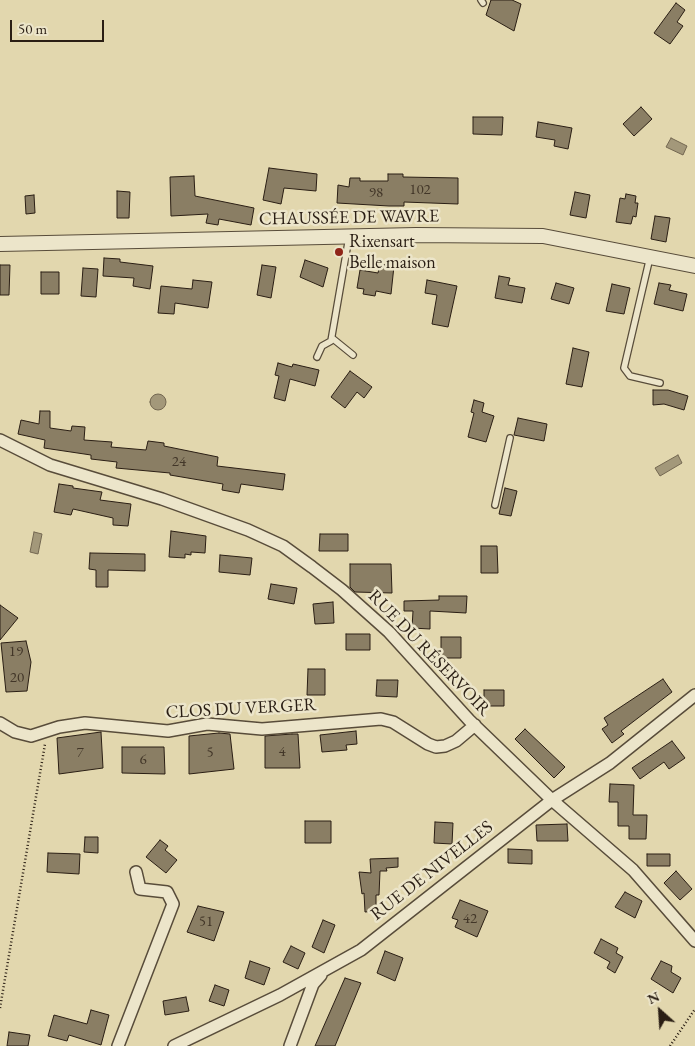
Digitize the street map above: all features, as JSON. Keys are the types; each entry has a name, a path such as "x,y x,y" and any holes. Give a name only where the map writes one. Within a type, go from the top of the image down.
{"street":[{"name":"CHAUSSÉE DE WAVRE","path":"0,244 349,237 543,236 695,266"},
{"name":"RUE DU RÉSERVOIR","path":"0,440 50,465 162,499 248,530 283,546 342,590 389,632 475,726 552,800 633,870 695,941"},
{"name":"RUE DE NIVELLES","path":"174,1046 322,972 361,950 552,800 610,762 695,695"},
{"name":"CLOS DU VERGER","path":"0,723 15,732 31,736 85,723 168,731 207,724 262,729 381,719 393,722 436,747 446,746 456,741 475,726"},
{"path":"118,1046 172,904 167,892 140,889 136,872"},
{"path":"290,1046 313,984 319,979 322,972"}],"lane":[{"path":"317,357 322,346 332,341 349,237"},
{"path":"650,257 624,368 630,376 660,383"},
{"path":"332,338 353,355"},
{"path":"494,505 510,438"}],"path":[{"path":"0,1008 40,783 46,731"},
{"path":"670,1046 695,1009"}],"shaded area":[{"path":"671,138 687,146 683,155 666,147"},
{"path":"155,394 161,394 166,399 164,408 155,410 150,405 150,399"},
{"path":"678,455 682,463 660,476 655,468"},
{"path":"34,532 42,534 38,554 30,552"}],"building":[{"path":"491,0 512,0 521,4 514,31 486,15"},
{"path":"676,3 685,10 677,22 683,26 670,44 654,33"},
{"path":"641,107 652,119 634,136 623,124"},
{"path":"473,117 503,117 502,135 473,134"},
{"path":"538,122 572,128 568,149 554,146 555,140 536,137"},
{"path":"269,168 317,174 316,191 284,188 281,204 263,200"},
{"path":"388,174 403,174 403,177 458,178 458,204 404,202 404,206 389,206 337,203 338,185 349,187 350,178 360,178 360,181 388,181"},
{"path":"194,176 195,196 254,208 251,225 219,219 218,225 206,223 208,214 171,216 170,177"},
{"path":"117,191 130,192 129,218 117,218"},
{"path":"575,192 590,195 586,218 570,215"},
{"path":"626,194 636,196 635,203 638,203 636,217 633,216 631,224 616,222 620,198 625,199"},
{"path":"34,195 35,213 26,214 25,196"},
{"path":"655,216 670,218 666,242 651,239"},
{"path":"104,258 120,259 120,262 153,266 150,289 133,286 134,278 103,276"},
{"path":"305,260 328,268 323,287 300,277"},
{"path":"380,264 394,266 391,294 376,291 375,296 363,294 364,289 357,288 360,270 378,273"},
{"path":"0,265 10,265 9,295 0,295"},
{"path":"262,265 276,267 271,298 257,295"},
{"path":"83,268 98,269 96,297 81,296"},
{"path":"41,272 59,272 59,294 41,294"},
{"path":"499,276 510,278 508,285 525,288 522,303 495,298"},
{"path":"193,280 212,282 208,308 175,303 174,314 158,313 161,286 192,289"},
{"path":"427,280 457,286 448,327 432,324 437,295 425,293"},
{"path":"556,283 574,288 569,304 551,299"},
{"path":"659,283 671,285 669,290 687,294 683,311 654,304"},
{"path":"612,284 630,288 624,314 606,311"},
{"path":"573,348 589,352 582,387 566,384"},
{"path":"278,363 292,367 293,364 319,370 315,386 290,379 285,401 274,398 279,376 275,375"},
{"path":"350,371 372,387 364,398 357,392 345,408 331,397"},
{"path":"653,390 668,390 688,396 684,410 664,404 653,405"},
{"path":"474,400 484,403 482,412 494,416 486,442 468,437 474,413 471,412"},
{"path":"40,411 50,411 50,428 71,431 72,426 85,427 84,440 112,442 111,447 146,450 148,441 164,443 164,446 218,457 217,466 285,474 283,490 241,484 239,493 222,490 223,484 170,475 170,473 116,468 117,462 91,459 91,455 44,448 45,440 18,434 21,420 39,424"},
{"path":"518,418 547,424 544,441 514,435"},
{"path":"59,484 102,492 100,500 131,504 128,526 113,525 113,518 73,509 71,515 54,512"},
{"path":"505,488 517,491 511,516 499,514"},
{"path":"171,531 206,536 205,553 191,552 191,555 185,554 185,558 169,557"},
{"path":"320,534 348,534 348,551 319,551"},
{"path":"481,546 497,546 498,573 481,573"},
{"path":"90,553 145,554 145,571 108,570 108,587 96,587 96,570 89,569"},
{"path":"220,555 252,558 250,575 219,572"},
{"path":"350,564 391,564 392,593 355,592 350,587"},
{"path":"271,584 297,588 294,604 268,599"},
{"path":"439,596 467,596 466,613 430,611 430,629 412,628 413,611 404,611 404,601 439,600"},
{"path":"333,602 334,623 315,624 313,604"},
{"path":"0,605 18,618 0,640"},
{"path":"346,634 370,634 370,650 346,650"},
{"path":"441,637 461,637 461,658 441,658"},
{"path":"26,641 31,662 27,691 6,692 1,643"},
{"path":"308,669 325,669 325,695 307,695"},
{"path":"663,679 672,692 621,731 624,734 612,743 602,729 608,725 604,718"},
{"path":"377,680 398,680 397,697 376,696"},
{"path":"484,690 504,690 504,706 484,706"},
{"path":"525,729 565,767 554,778 515,739"},
{"path":"356,731 357,744 346,745 347,750 322,752 320,735"},
{"path":"101,732 103,768 59,774 57,738"},
{"path":"219,733 230,734 234,769 189,774 189,736"},
{"path":"298,734 300,768 265,768 265,736"},
{"path":"672,741 685,758 669,769 664,762 640,779 632,768"},
{"path":"122,747 164,747 165,774 122,773"},
{"path":"610,784 634,785 633,815 647,815 646,839 629,839 629,826 618,826 618,802 609,802"},
{"path":"305,821 331,821 331,843 305,843"},
{"path":"435,822 453,823 452,844 434,843"},
{"path":"567,824 568,841 537,841 536,825"},
{"path":"85,837 98,837 98,853 84,852"},
{"path":"160,840 168,846 165,850 177,860 166,873 146,857"},
{"path":"508,849 532,850 532,864 508,863"},
{"path":"48,853 80,854 79,874 47,872"},
{"path":"647,854 670,854 670,866 647,866"},
{"path":"398,858 398,867 386,868 387,871 380,871 379,895 376,895 376,911 365,912 364,893 362,894 359,872 371,873 370,859"},
{"path":"676,871 692,889 680,900 664,883"},
{"path":"625,892 642,901 635,918 615,907"},
{"path":"460,900 488,911 477,937 455,927 458,920 452,918"},
{"path":"198,906 224,912 214,941 187,932"},
{"path":"323,920 335,925 324,953 312,947"},
{"path":"601,939 618,948 616,953 623,957 615,973 607,968 610,962 594,953"},
{"path":"291,946 305,953 298,969 283,962"},
{"path":"385,951 403,958 395,981 377,973"},
{"path":"250,961 270,968 264,985 245,978"},
{"path":"661,961 672,966 671,972 681,978 673,993 651,979"},
{"path":"345,978 361,983 335,1046 315,1046"},
{"path":"215,985 229,990 224,1006 209,1001"},
{"path":"186,997 189,1011 165,1015 163,1001"},
{"path":"91,1010 109,1015 101,1045 69,1035 67,1041 48,1036 54,1015 87,1024"},
{"path":"9,1032 30,1035 28,1046 7,1046"}],"place":[{"name":"Rixensart Belle maison","path":"339,252"}]}
